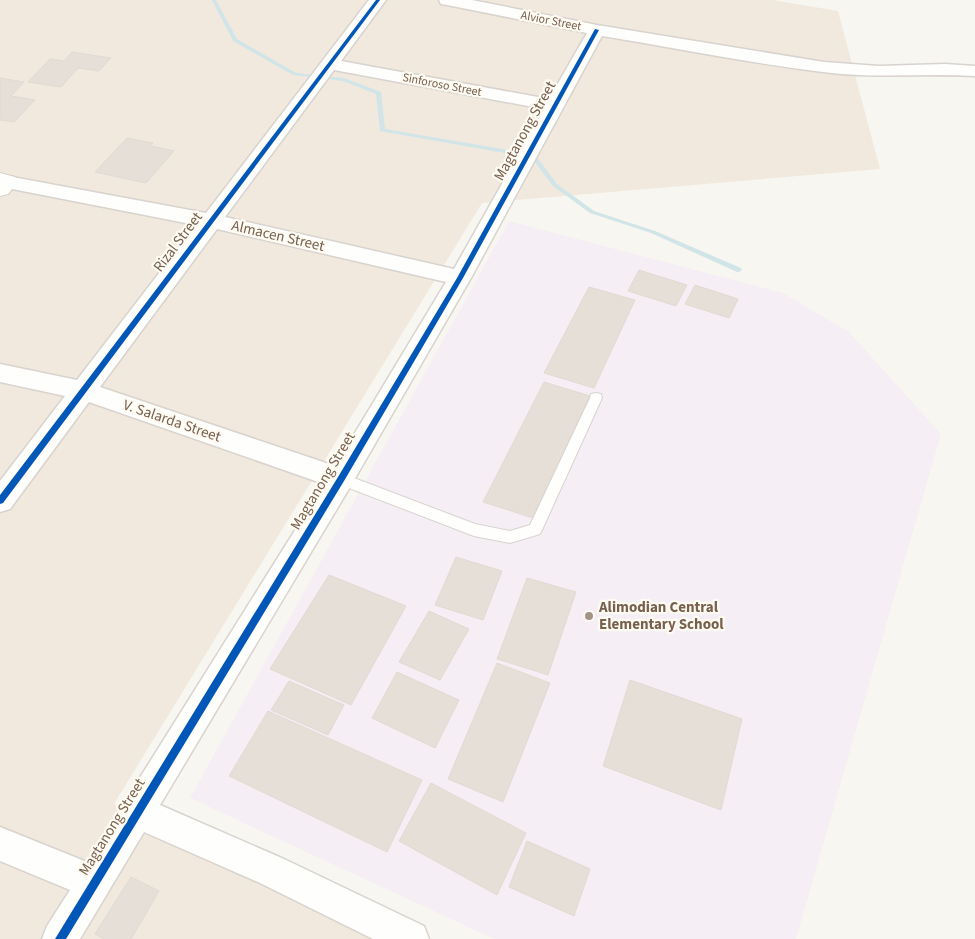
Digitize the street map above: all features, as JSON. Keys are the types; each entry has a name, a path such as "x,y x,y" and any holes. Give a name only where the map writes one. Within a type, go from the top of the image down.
{"street":[{"name":"Rizal Street","path":"0,501 378,0"},
{"name":"Alvior Street","path":"447,0 597,30 824,67 879,71 945,69 975,71"},
{"name":"Magtanong Street","path":"60,939 341,479 460,278 597,30"},
{"name":"Sinforoso Street","path":"324,72 555,106"},
{"name":"Almacen Street","path":"2,183 211,221 460,278"},
{"name":"V. Salarda Street","path":"0,373 84,391 341,479"},
{"path":"138,812 272,871 411,939"},
{"path":"0,844 94,882"}],"lane":[{"path":"341,479 474,530 510,537 535,530 596,398"}],"shaded area":[{"path":"0,0 773,0 838,11 880,169 482,203 114,804 400,939 0,939"},
{"name":"Alimodian Central Elementary School","path":"509,221 783,293 849,332 941,434 796,939 494,939 190,798"}],"building":[{"path":"72,52 111,58 99,71 78,68 61,87 28,82 50,59 64,61"},
{"path":"0,78 24,82 11,96 35,100 14,122 0,120"},
{"path":"127,138 153,143 151,146 174,151 146,183 95,172"},
{"path":"639,270 687,285 676,306 628,291"},
{"path":"695,285 738,299 729,318 685,304"},
{"path":"589,287 635,300 594,388 544,373"},
{"path":"544,382 590,396 533,518 483,502"},
{"path":"456,557 502,571 483,620 435,605"},
{"path":"329,575 406,606 351,705 270,669"},
{"path":"527,578 576,592 548,675 497,659"},
{"path":"429,611 469,629 440,680 399,662"},
{"path":"497,663 550,683 503,802 448,779"},
{"path":"397,672 459,700 435,748 372,718"},
{"path":"630,680 742,719 721,810 603,766"},
{"path":"289,681 344,705 328,735 271,710"},
{"path":"268,711 422,780 387,852 229,776"},
{"path":"431,783 526,833 497,895 399,841"},
{"path":"527,841 590,869 574,916 509,887"},
{"path":"131,877 159,891 131,939 104,939 95,934"}],"waterway":[{"path":"214,0 235,40 295,74 344,80 379,93 382,130 515,153"},
{"path":"534,157 555,185 592,212 653,232 739,270"}],"cycle path":[{"path":"0,501 378,0"},
{"path":"60,939 341,479 460,278 597,30"}],"place":[{"name":"Alimodian Central Elementary School","path":"589,616"}]}
